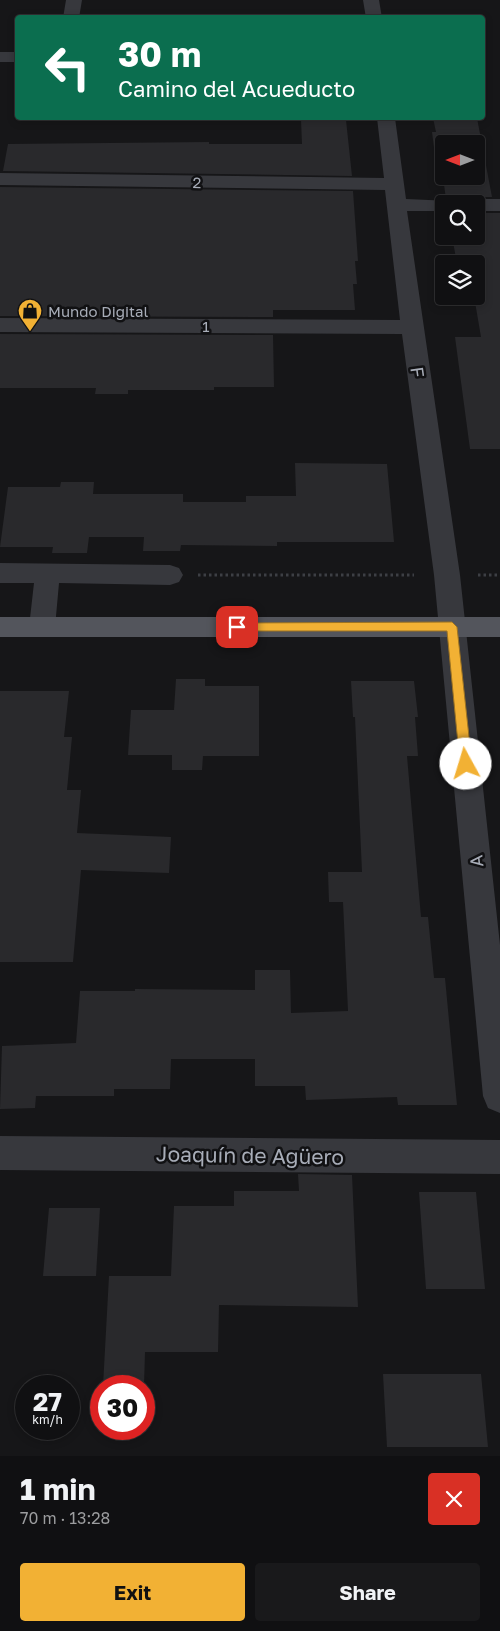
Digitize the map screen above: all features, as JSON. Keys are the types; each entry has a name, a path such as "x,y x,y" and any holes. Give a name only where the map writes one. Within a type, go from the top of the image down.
{"main road":[{"path":"0,627 500,627"}],"street":[{"path":"71,15 74,0"},
{"path":"371,0 374,15"},
{"path":"0,57 15,57"},
{"name":"F","path":"386,120 412,327 447,574 452,627"},
{"name":"2","path":"0,179 395,195 435,203"},
{"path":"485,205 500,205"},
{"name":"1","path":"0,326 412,327"},
{"path":"0,573 170,575"},
{"path":"42,627 48,573"},
{"name":"A","path":"452,627 500,1096"},
{"name":"Joaquín de Agüero","path":"0,1153 500,1158"}],"path":[{"path":"170,575 500,575"}],"building":[{"path":"301,120 346,120 352,176 3,171 8,144 209,142 209,144 302,144"},
{"path":"433,120 477,120 480,135 435,135 435,155 432,132 436,132"},
{"path":"485,160 492,197 485,197 485,195 445,195 444,185 485,185"},
{"path":"0,187 353,191 358,261 355,261 357,284 353,284 355,310 273,310 273,317 0,316"},
{"path":"485,213 500,213 500,449 470,449 455,337 481,337 476,305 485,305 485,255 455,255 454,245 485,245"},
{"path":"0,334 273,335 274,387 214,387 214,390 128,390 128,394 95,394 96,388 0,388"},
{"path":"295,463 387,464 394,542 277,542 277,546 181,545 180,551 143,551 144,537 89,537 87,553 52,553 53,547 0,547 8,487 60,487 61,482 94,482 93,494 183,494 183,502 246,502 246,496 296,496"},
{"path":"176,679 205,679 205,686 259,686 259,756 203,756 202,770 172,770 172,755 128,755 131,710 174,710"},
{"path":"351,681 414,681 418,717 415,717 418,756 407,756 421,917 428,917 434,978 445,978 457,1105 398,1105 397,1097 306,1100 305,1086 255,1086 255,1059 171,1059 170,1089 114,1089 114,1096 36,1096 35,1108 0,1109 2,1046 76,1043 80,991 135,991 135,989 255,990 255,970 290,970 291,1013 348,1011 343,902 329,902 328,872 362,872 355,717 353,717"},
{"path":"0,691 69,691 64,737 72,737 67,790 81,790 77,833 171,837 169,873 81,870 73,962 0,962"},
{"path":"298,1174 352,1175 358,1307 219,1305 218,1352 145,1352 144,1375 104,1375 109,1276 171,1276 174,1206 234,1206 234,1191 299,1191"},
{"path":"419,1192 476,1192 485,1289 426,1289"},
{"path":"49,1208 100,1208 96,1276 43,1276"},
{"path":"383,1374 481,1374 488,1447 387,1447"}],"place":[{"name":"Mundo Digital","path":"30,332"}],"route":[{"path":"237,627 452,627 466,764"}]}
